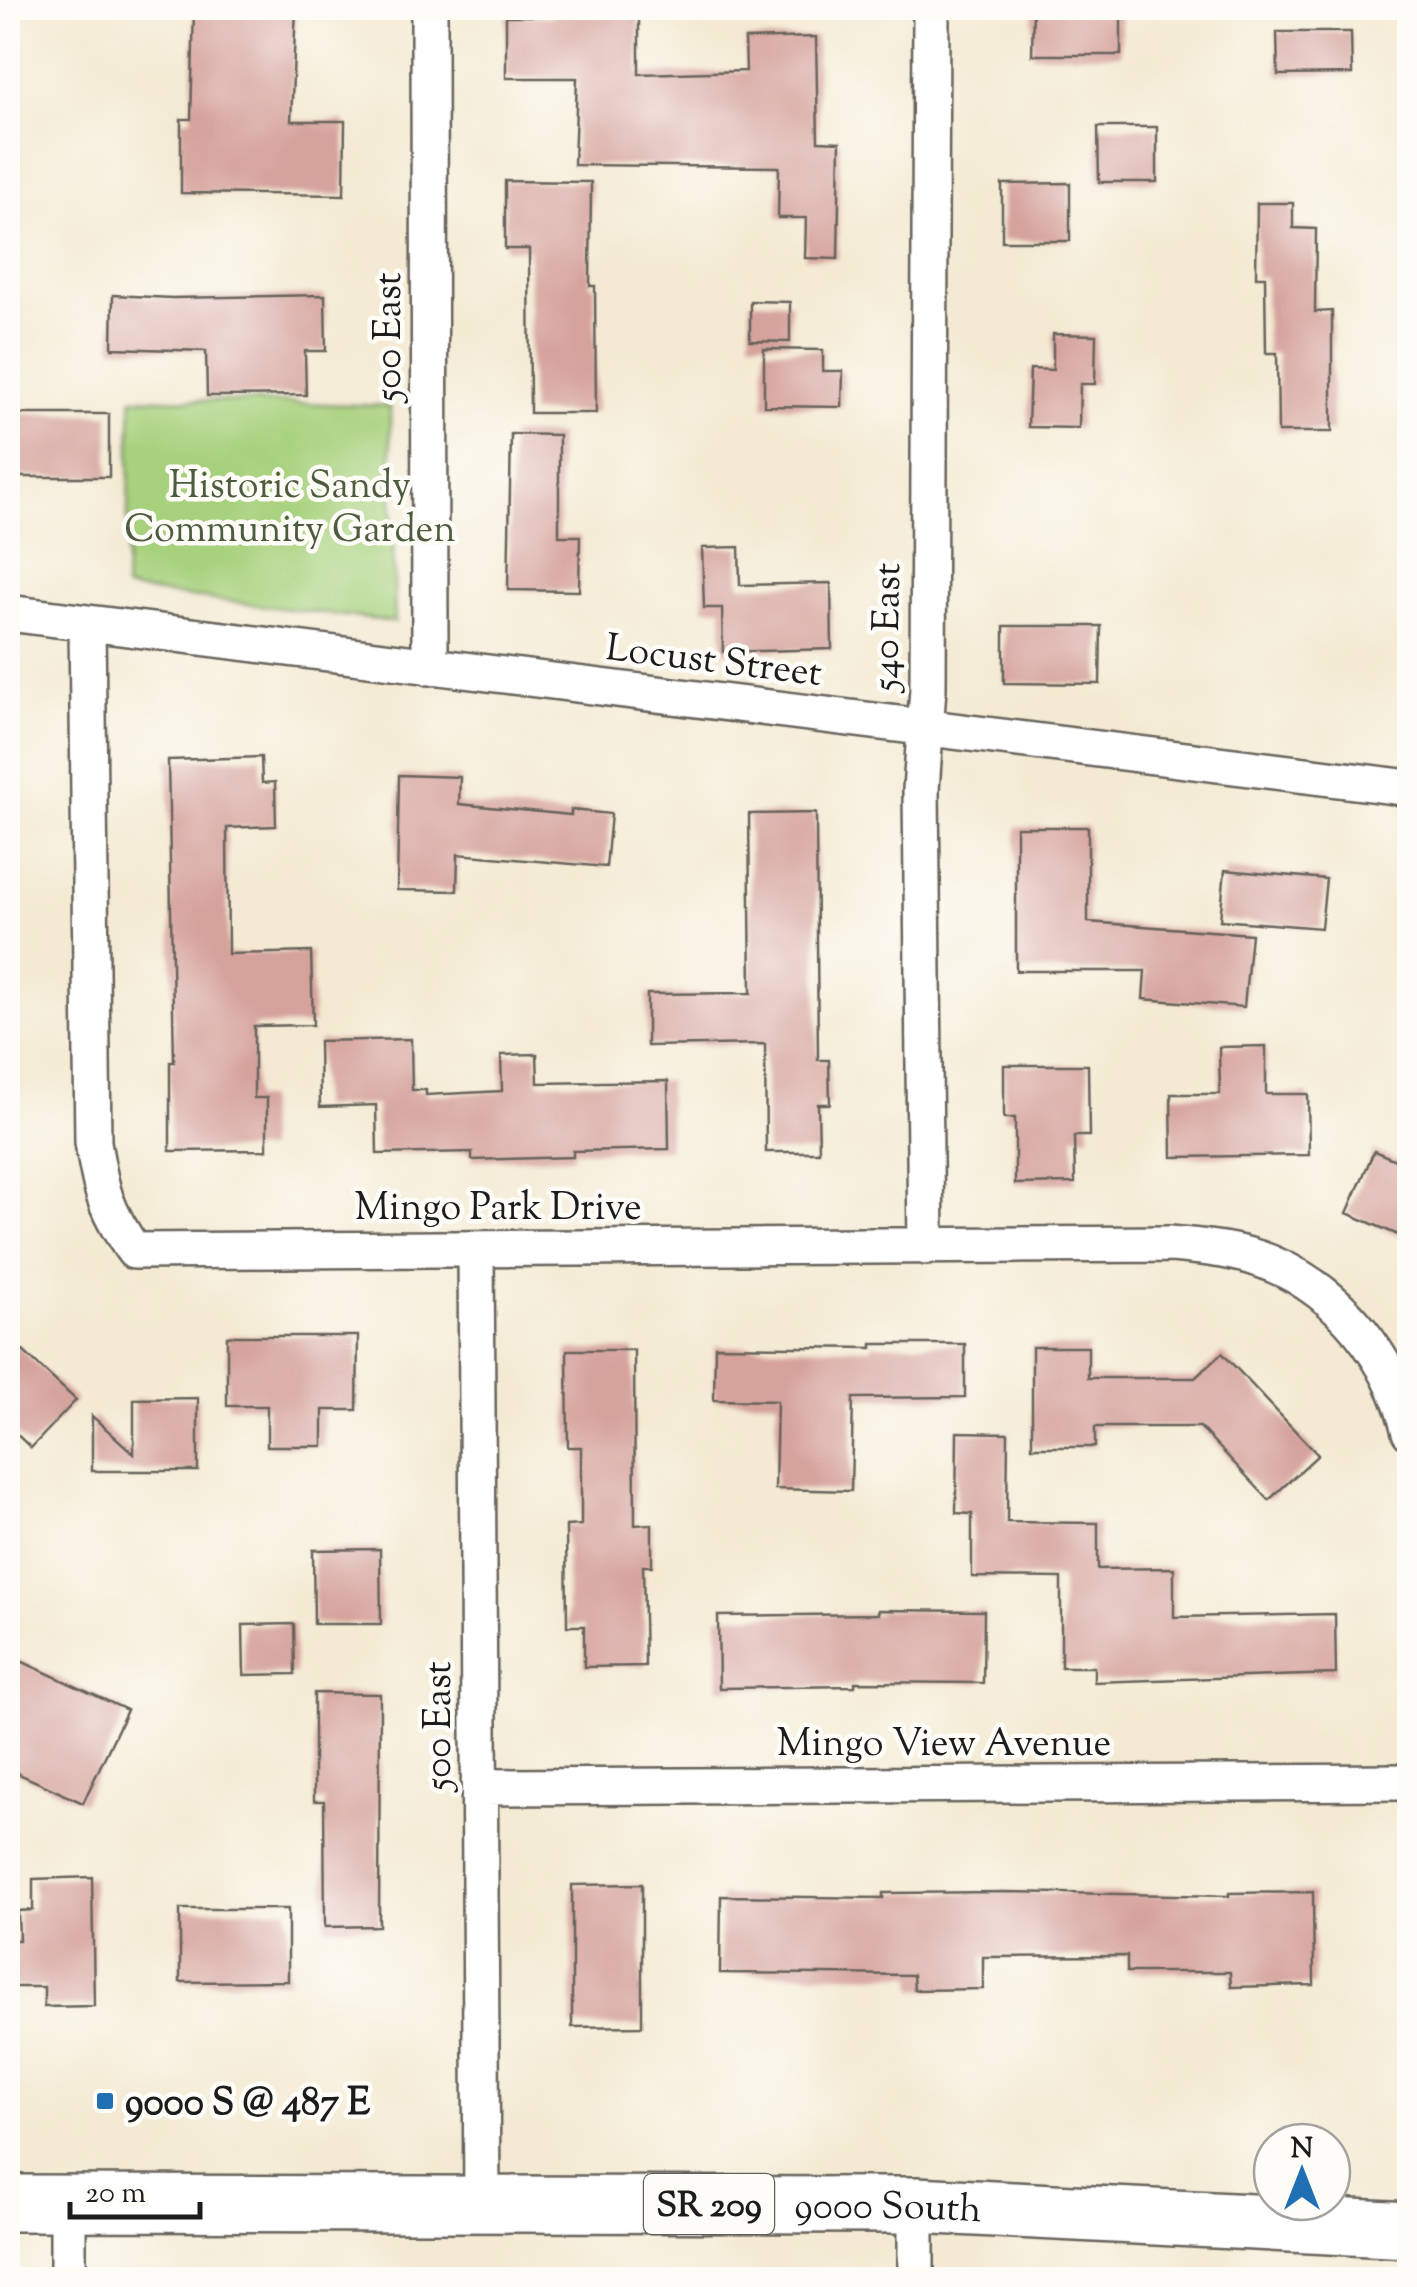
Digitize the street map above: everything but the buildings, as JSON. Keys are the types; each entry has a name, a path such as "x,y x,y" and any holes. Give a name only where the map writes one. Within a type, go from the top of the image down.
{"main road":[{"name":"9000 South","path":"8,2203 916,2205 1410,2230"}],"street":[{"name":"500 East","path":"429,8 430,667"},
{"name":"540 East","path":"926,1246 921,790 926,728 930,8"},
{"name":"Locust Street","path":"8,613 1410,788"},
{"name":"Mingo Park Drive","path":"87,624 91,1108 99,1179 110,1218 134,1251 1170,1244 1221,1249 1270,1263 1316,1289 1355,1324 1384,1366 1410,1432"},
{"name":"500 East","path":"476,1249 482,2203"},
{"name":"Mingo View Avenue","path":"480,1788 1410,1782"},
{"path":"68,2203 68,2280"},
{"path":"916,2205 916,2280"}],"green space":[{"name":"Historic Sandy Community Garden","path":"132,398 390,406 395,622 125,589"}],"place":[{"name":"9000 S @ 487 E","path":"105,2101"}]}
